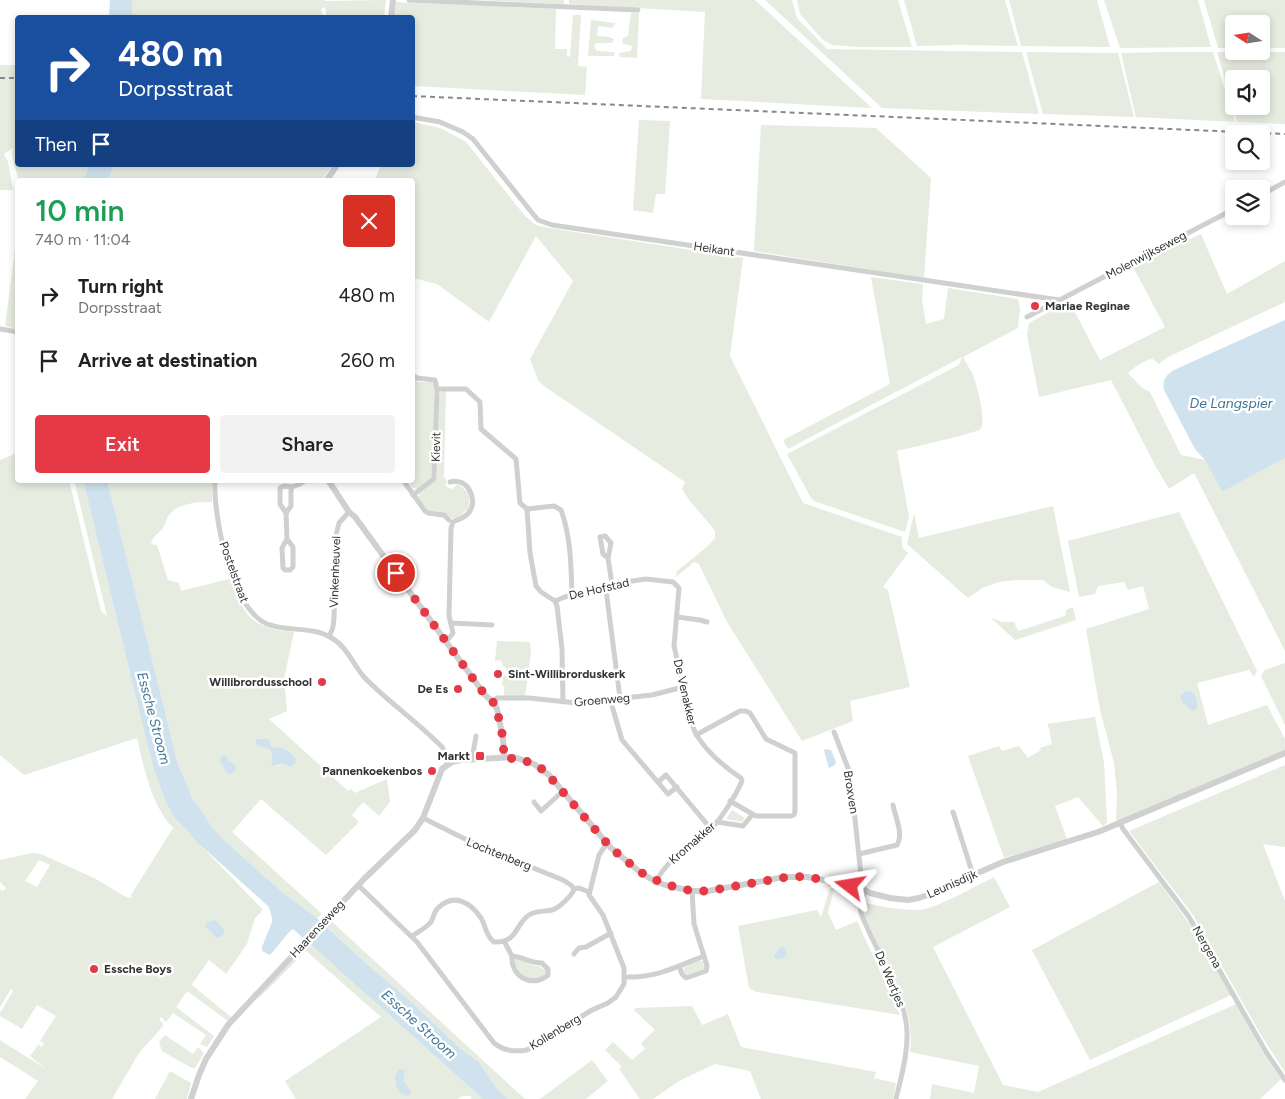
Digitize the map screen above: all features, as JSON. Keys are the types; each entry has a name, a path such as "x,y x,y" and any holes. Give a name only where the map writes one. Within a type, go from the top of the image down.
{"street":[{"path":"391,15 393,0"},
{"path":"409,0 638,10"},
{"name":"Heikant","path":"415,117 432,120 467,134 479,146 532,214 545,223 1059,300"},
{"path":"327,178 336,167"},
{"path":"1270,190 1285,182"},
{"name":"Molenwijkseweg","path":"1027,317 1225,215"},
{"path":"2,329 15,331"},
{"path":"415,377 434,380 437,389 466,389 480,402 481,429 516,459 520,503 527,509 530,553 536,586 541,592 556,601 562,649 563,702"},
{"name":"Kievit","path":"413,495 433,481 435,476 437,389"},
{"path":"446,642 453,633 449,616 450,528 453,522 466,515 473,500 470,489 465,485 454,481 450,482"},
{"name":"Postelstraat","path":"215,483 215,507 219,530 227,558 245,605 258,618 276,627 308,630 329,636 340,644 363,675 443,748 447,764"},
{"path":"287,539 293,547 294,567 290,570 283,568 282,548 287,539 286,513 280,504 280,488 284,486 292,487 302,483"},
{"path":"330,483 349,512 355,517 485,695 493,702 500,722 504,758"},
{"path":"405,483 425,511 444,515 449,520"},
{"path":"286,513 291,506 292,487"},
{"path":"527,509 554,506 561,510 568,538 572,594"},
{"name":"Vinkenheuvel","path":"329,636 333,628 336,596 336,535 339,523 349,512"},
{"path":"608,558 612,584"},
{"name":"De Hofstad","path":"556,601 572,594 606,590 612,584 646,579 673,582"},
{"name":"De Venakker","path":"673,582 679,588 680,593 674,646 696,735 724,767 741,778"},
{"path":"606,590 620,698"},
{"path":"677,617 707,622"},
{"path":"451,623 492,625"},
{"name":"Groenweg","path":"493,702 497,698 529,698 577,703 652,695 683,687"},
{"path":"610,699 622,740 668,794 677,787"},
{"path":"696,735 740,711 746,711 750,713 766,739 795,753 796,811 794,815 752,815 730,801"},
{"name":"Broxven","path":"834,732 850,773 861,875 858,886"},
{"path":"447,764 472,759 476,736"},
{"name":"Leunisdijk","path":"472,759 518,758 534,764 549,775 607,843 636,869 656,882 692,891 722,889 793,876 814,878 847,886 858,886 865,891 901,899 919,898 942,890 1003,862 1080,839 1120,824 1285,753"},
{"name":"Haarenseweg","path":"191,1099 200,1072 219,1037 238,1013 358,885 415,830 423,818 439,774 447,764"},
{"path":"658,782 666,775 711,828"},
{"name":"Kromakker","path":"656,882 660,873 670,861 717,822 740,785 741,778"},
{"path":"534,802 540,811 563,791"},
{"path":"859,854 897,845 900,835 893,805"},
{"path":"953,812 973,875"},
{"path":"717,822 743,826 752,815"},
{"name":"Lochtenberg","path":"423,818 479,846 557,877 572,885 574,889"},
{"name":"Nergena","path":"1120,824 1189,917 1266,1052 1284,1079"},
{"path":"412,936 430,922 440,906 447,902 458,900 466,902 480,916 490,939 494,942 504,940 515,934 528,916 560,906 573,893 574,889 579,888 589,892 599,855 607,843"},
{"name":"Kollenberg","path":"358,885 412,936 494,1043 507,1050 518,1052 527,1050 592,1010 608,1003 616,997 624,984 625,973 611,933 603,915 590,898 589,892"},
{"path":"679,966 686,978 706,971 707,966 694,924 692,891"},
{"name":"De Wertjes","path":"865,891 860,905 861,913 895,988 905,1018 906,1049 896,1099"},
{"path":"574,954 579,948 586,947 611,933"},
{"path":"504,940 512,956 512,966 520,977 536,981 542,980 548,975 548,969 542,963 532,963 522,957 512,956"},
{"path":"628,977 652,975 704,956"}],"shaded area":[{"path":"132,0 386,0 384,15 327,15 325,7 321,9 322,15 132,15"},
{"path":"480,0 564,0 564,4"},
{"path":"569,0 755,0 872,108 701,99 705,12 569,4"},
{"path":"765,0 792,0 797,18 827,49 1022,52 1039,114 882,108"},
{"path":"797,0 898,0 912,47 832,45 822,39 800,14"},
{"path":"904,0 1005,0 1018,46 917,46"},
{"path":"1009,0 1097,0 1110,47 1021,46"},
{"path":"1104,0 1198,0 1211,47 1120,48"},
{"path":"1204,0 1285,0 1285,48 1270,48 1270,15 1225,15 1225,48 1218,48"},
{"path":"394,2 556,9 555,49 567,49 567,56 570,57 573,15 581,15 578,66 587,67 585,95 415,86 415,15 394,15"},
{"path":"631,13 639,13 637,58 620,57 619,53 631,51 632,46 622,43 623,38 628,36"},
{"path":"591,20 615,23 613,28 598,26 597,36 614,39 612,43 596,43 594,47 597,51 614,52 614,56 588,56"},
{"path":"1026,52 1118,53 1134,117 1043,114"},
{"path":"1213,52 1225,90 1225,115 1233,115 1235,122 1136,117 1121,53"},
{"path":"1217,52 1225,52 1225,60 1270,60 1270,52 1285,52 1285,124 1237,122 1235,115 1270,115 1270,70 1225,70 1225,80"},
{"path":"0,65 15,65 15,167 88,167 85,178 18,178 13,159 13,148 4,154 8,162 13,190 0,190"},
{"path":"639,120 670,121 665,194 656,194 653,213 633,210"},
{"path":"415,122 440,128 466,142 525,216 536,225 743,258 730,356 803,503 902,537 902,547 908,553 883,587 888,590 910,687 850,701 853,721 802,741 727,622 699,564 694,562 676,577 677,571 707,547 715,538 713,528 682,489 685,482 544,386 538,380 530,359 573,281 536,236 489,322 437,284 415,278 415,178 376,178 380,167 415,167"},
{"path":"761,125 876,128 931,178 924,278 754,251"},
{"path":"113,167 332,167 323,178 109,178"},
{"path":"1201,234 1227,294 1285,261 1285,302 1168,357 1159,364 1153,359 1147,360 1128,373 1142,388 1150,392 1181,455 1205,460 1222,492 1285,458 1285,651 1194,473 1169,489 1111,380 1039,397 1027,335 1029,323 1069,301 1100,360 1165,327 1133,267"},
{"path":"15,249 15,328 5,326"},
{"path":"871,277 923,284 922,300 926,324 944,319 948,288 1018,299 1020,309 1018,328 963,357 973,375 979,395 982,412 982,426 980,430 897,451 909,517 905,532 814,501 787,454 959,365 962,357 788,449 783,440 890,384"},
{"path":"415,380 432,382 434,385 433,478 418,489 413,488 409,483 415,483"},
{"path":"442,391 446,391 444,478 446,479 446,486 452,489 458,484 467,490 469,498 468,511 466,510 459,518 453,519 444,512 428,511 418,497 420,493 437,480 439,394"},
{"path":"15,454 15,483 70,483 101,611 107,616 75,483 84,483 145,735 155,773 165,800 180,824 263,910 255,918 247,944 226,974 209,960 192,984 231,1017 228,1021 187,991 176,1007 214,1036 207,1047 200,1044 206,1035 173,1013 166,1022 161,1017 159,1020 163,1023 163,1026 139,1053 112,1099 25,1099 38,1081 0,1057 0,1040 46,1069 30,1056 38,1045 42,1047 44,1043 40,1041 56,1016 37,1005 22,1029 0,1016 13,991 11,989 0,1007 0,889 3,891 6,888 0,882 0,860 32,853 41,854 94,878 126,897 132,898 131,895 173,828 165,819 149,786 137,738 24,775 0,755 0,460","holes":["39,860 50,865 37,887 25,881"]},
{"path":"108,483 212,483 212,502 201,502 178,507 168,517 163,528 152,541 151,544 157,545 168,580 179,583 181,591 229,579 240,603 251,618 268,627 294,632 284,679 287,711 269,719 348,791 351,789 355,793 387,779 390,802 379,816 363,802 352,815 359,822 326,855 261,799 232,832 322,914 317,918 281,891 212,827 184,782 178,765","holes":["264,740 270,741 270,745 295,764 291,767 282,764 277,766 271,763 271,750 254,744 255,741"]},
{"path":"1053,506 1070,592 1052,587 1043,580 1017,580 999,582 984,587 968,598 907,544 914,513 919,538"},
{"path":"1179,512 1257,671 1254,677 1249,670 1197,683 1208,725 1267,705 1285,739 1285,751 1116,821 1117,793 1114,763 1100,710 1086,629 1149,609 1143,586 1128,590 1124,582 1098,586 1095,594 1079,597 1068,541"},
{"path":"1073,607 1076,620 1015,640 990,617 1002,622 1014,622 1018,631 1065,616 1066,610"},
{"path":"497,641 530,642 531,652 525,696 504,697 504,686 502,686 503,677 506,675 506,668 501,660 495,661"},
{"path":"1285,663 1285,725 1261,676 1265,670"},
{"path":"1095,717 1104,763 1107,823 1103,826 1078,797 1055,806 1067,839 1004,858 968,756 999,746 1002,751 1019,746 1028,758 1041,750 1040,748 1052,744 1047,724"},
{"path":"1285,765 1285,847 1263,844 1285,901 1285,1072 1261,1035 1193,915 1129,831"},
{"path":"732,810 745,818 742,822 726,819"},
{"path":"994,877 1010,907 933,947 1003,1085 1038,1092 1236,1004 1263,1053 1281,1079 1260,1099 930,1099 932,1084 974,1093 979,1066 910,1052 910,1028 905,1004 862,912 862,902 891,908 927,909"},
{"path":"1159,882 1193,929 1231,995 1090,1060 1032,950"},
{"path":"830,888 834,889 828,913 836,930 857,921 900,1015 757,992 749,988 738,926 817,910 821,917"},
{"path":"330,920 525,1099 508,1099 497,1089 479,1062 461,1049 325,925"},
{"path":"307,943 483,1099 471,1099 472,1097 466,1096 458,1099 296,1099 285,1081 381,1017 306,951 257,1000 266,987","holes":["405,1070 404,1081 411,1090 411,1094 398,1089 394,1081"]},
{"path":"515,959 539,966 545,969 546,973 536,979 522,975 516,966"},
{"path":"699,960 703,962 704,969 687,975 684,972 684,967"},
{"path":"692,1006 702,1025 728,1014 741,1047 876,1072 874,1078 896,1083 893,1099 761,1099 750,1071 715,1064 679,1081 653,1099 640,1099 619,1069 622,1067 605,1050 613,1042 632,1060 645,1049 641,1043 655,1030 634,1010 636,1008"},
{"path":"165,1035 193,1054 198,1047 204,1053 195,1068 162,1051 159,1042"},
{"path":"592,1060 608,1081 586,1099 540,1099"},
{"path":"170,1071 191,1083 187,1099 155,1099"}],"water":[{"path":"110,0 132,0 132,15 109,15"},
{"path":"88,167 113,167 109,178 85,178"},
{"name":"De Langspier","path":"1285,320 1285,458 1222,492 1205,460 1195,449 1164,390 1164,381 1174,370"},
{"name":"Essche Stroom","path":"84,483 108,483 178,765 192,797 212,827 281,891 317,918 461,1049 479,1062 497,1089 508,1099 483,1099 293,929 270,955 262,951 272,922 269,907 198,843 174,817 165,800 155,773"},
{"path":"1185,691 1189,691 1196,697 1196,710 1192,711 1182,702 1180,696"},
{"path":"257,739 268,739 271,746 287,750 296,759 295,764 291,767 282,764 273,766 271,763 272,753 268,749 254,744"},
{"path":"825,749 831,750 836,762 835,765 829,768 824,751"},
{"path":"225,755 228,761 236,767 230,774 226,772 220,762 221,757"},
{"path":"215,920 224,929 224,934 218,938 205,927 207,922"},
{"path":"780,947 785,948 787,955 776,959 774,956"},
{"path":"399,1069 405,1070 404,1081 412,1092 408,1096 400,1092 396,1085 395,1077"}],"railway":[{"path":"0,78 15,78"},
{"path":"415,96 1285,134"}],"place":[{"name":"Mariae Reginae","path":"1035,306"},
{"name":"Sint-Willibrorduskerk","path":"498,674"},
{"name":"Willibrordusschool","path":"322,682"},
{"name":"De Es","path":"458,689"},
{"name":"Markt","path":"480,756"},
{"name":"Pannenkoekenbos","path":"432,771"},
{"name":"Essche Boys","path":"94,969"}],"route":[{"path":"396,573 488,699 495,705 503,738 504,758 514,757 522,759 544,770 611,848 648,878 676,888 692,891 722,889 793,876 814,878 850,886"}]}
